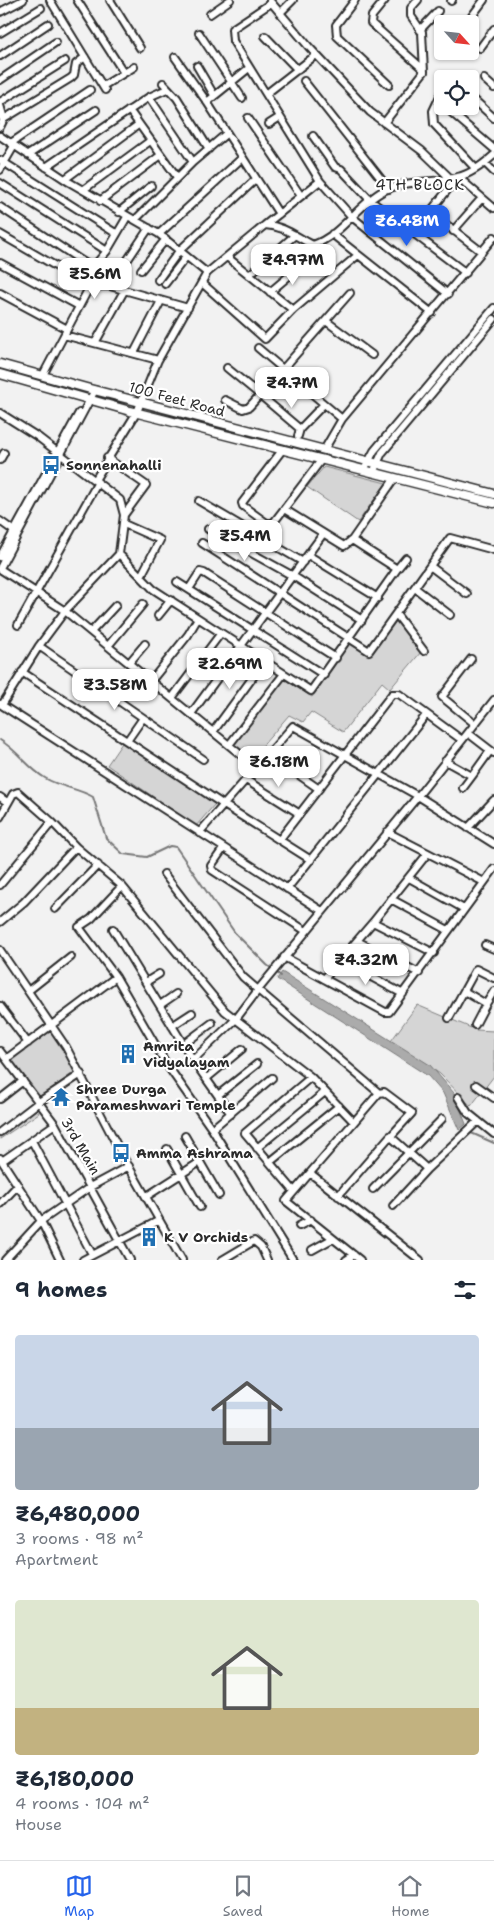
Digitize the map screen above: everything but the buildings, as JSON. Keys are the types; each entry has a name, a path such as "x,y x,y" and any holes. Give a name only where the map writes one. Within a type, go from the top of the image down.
{"main road":[{"name":"100 Feet Road","path":"0,364 92,390 494,494"},
{"name":"100 Feet Road","path":"0,374 89,400 494,503"}],"street":[{"path":"0,12 23,0"},
{"path":"50,0 104,88 134,67"},
{"path":"77,0 124,73"},
{"path":"110,0 140,48"},
{"path":"210,14 230,0"},
{"path":"280,12 293,0"},
{"path":"354,0 336,25 337,36 389,85"},
{"path":"385,0 372,16 371,23 423,69 424,73"},
{"path":"384,123 424,73 420,30 411,16 411,8 418,0"},
{"path":"473,15 484,0"},
{"path":"448,294 352,217 320,181 233,41 232,29 271,1 316,55 370,112 422,151 450,178"},
{"path":"0,33 41,8"},
{"path":"420,30 438,11"},
{"path":"0,56 48,24"},
{"path":"480,48 494,29"},
{"path":"199,33 242,98"},
{"path":"265,36 298,70"},
{"path":"0,80 56,42"},
{"path":"266,94 316,55"},
{"path":"2,117 73,77 76,64 85,57"},
{"path":"175,58 207,102 255,180 279,214"},
{"path":"0,127 2,117 0,103 66,61"},
{"path":"197,66 214,95"},
{"path":"207,102 250,68"},
{"path":"484,79 494,88"},
{"path":"304,81 389,189"},
{"path":"46,167 165,86 177,98 208,149"},
{"path":"0,170 2,161 13,144 90,90"},
{"path":"149,97 193,162"},
{"path":"479,104 494,118"},
{"path":"434,109 434,124 475,168"},
{"path":"28,155 96,110"},
{"path":"129,110 177,178"},
{"path":"454,115 494,149"},
{"path":"270,124 280,117"},
{"path":"248,118 301,196"},
{"path":"65,179 138,125"},
{"path":"135,220 193,162 227,133"},
{"path":"0,136 100,201 159,234 208,273"},
{"path":"313,136 335,167 341,169 371,201 466,273"},
{"path":"83,190 150,141"},
{"path":"100,201 161,155"},
{"path":"265,225 278,226 313,245 326,240 382,192 406,183 458,177 485,163 494,155"},
{"path":"159,234 242,158"},
{"path":"2,161 117,234"},
{"path":"485,163 494,172"},
{"path":"458,177 494,208"},
{"path":"458,177 430,212 482,252"},
{"path":"158,280 179,251 255,180"},
{"path":"18,625 37,594 107,458 137,412 158,360 208,273 320,181"},
{"path":"0,183 107,251"},
{"path":"119,212 151,186"},
{"path":"453,231 482,198"},
{"path":"0,207 94,268"},
{"path":"43,376 90,286 87,278 89,272 107,251 127,216"},
{"path":"110,286 149,228"},
{"path":"0,234 90,286 110,286 188,308"},
{"path":"332,234 432,313"},
{"path":"250,276 296,235"},
{"path":"324,450 342,419 466,273 494,237"},
{"path":"141,270 166,239"},
{"path":"202,283 265,339 293,310 358,255"},
{"path":"165,284 186,257"},
{"path":"227,257 293,310"},
{"path":"0,263 79,306"},
{"path":"270,292 303,264"},
{"path":"95,344 124,291"},
{"path":"0,293 66,332 95,344 158,360"},
{"path":"225,400 243,409 249,407 284,370 350,293"},
{"path":"134,353 161,301"},
{"path":"364,470 374,451 494,308"},
{"path":"373,473 382,453 494,319"},
{"path":"326,322 372,355"},
{"path":"258,348 342,419"},
{"path":"227,368 300,429"},
{"path":"92,390 89,400 0,568 65,611 257,768"},
{"path":"298,436 300,429 324,404"},
{"path":"0,413 60,453 120,500 124,515 119,554 65,611 38,646 1,705 199,834 322,911"},
{"path":"283,449 242,503 242,506 268,524 274,522 322,459"},
{"path":"0,557 60,453"},
{"path":"0,460 4,454"},
{"path":"107,458 146,484 124,515"},
{"path":"284,508 344,546 352,540 395,478"},
{"path":"199,501 303,562"},
{"path":"0,521 14,531"},
{"path":"124,524 160,540 141,576"},
{"path":"208,529 293,576 362,620"},
{"path":"192,714 255,630 323,534"},
{"path":"202,543 371,650 450,538 494,550"},
{"path":"352,540 397,569"},
{"path":"119,554 153,589 309,692 314,689 324,676 406,558"},
{"path":"308,555 378,598"},
{"path":"430,566 467,594"},
{"path":"189,589 200,572 203,572 336,658"},
{"path":"177,582 255,630 324,676"},
{"path":"414,588 450,615"},
{"path":"158,616 171,600"},
{"path":"108,646 143,604"},
{"path":"91,632 116,605"},
{"path":"396,614 424,652"},
{"path":"150,681 188,635 198,618"},
{"path":"172,698 221,633"},
{"path":"129,663 145,644"},
{"path":"38,646 203,759"},
{"path":"470,659 442,698 475,724"},
{"path":"212,732 264,662"},
{"path":"22,672 311,860"},
{"path":"229,745 283,675"},
{"path":"280,839 392,694 399,694 462,740"},
{"path":"193,1060 236,1019 322,911 446,762 494,700"},
{"path":"287,889 426,714"},
{"path":"127,741 142,718"},
{"path":"199,834 293,726 418,796 494,844"},
{"path":"463,788 492,752 468,733"},
{"path":"269,754 319,789"},
{"path":"446,762 472,776"},
{"path":"246,780 300,814"},
{"path":"0,817 7,802 13,794 18,792 52,822 76,848 122,886 216,1001 310,1077 353,1121"},
{"path":"0,797 7,802"},
{"path":"468,828 494,800"},
{"path":"0,885 52,822"},
{"path":"387,832 484,882"},
{"path":"0,922 24,902 76,848"},
{"path":"223,848 212,866 213,871 306,931"},
{"path":"324,979 374,922 428,853"},
{"path":"55,909 98,865"},
{"path":"282,960 324,979 385,1012 392,1010 448,930 494,869"},
{"path":"164,874 237,969 258,990 379,1092 384,1092 412,1113 338,1196"},
{"path":"409,878 464,909"},
{"path":"122,886 91,919 79,927 116,977 167,1064 212,1129 294,1260"},
{"path":"391,900 448,930"},
{"path":"374,922 434,952"},
{"path":"113,929 193,1060 231,1114"},
{"path":"357,941 419,973"},
{"path":"486,944 494,948"},
{"path":"0,950 52,1026 81,1074 129,1166 147,1196 158,1221 182,1260"},
{"path":"28,991 71,957"},
{"path":"340,960 402,994"},
{"path":"449,1018 476,969 494,978"},
{"path":"146,982 160,974"},
{"path":"6,1059 116,977"},
{"path":"464,991 486,1004"},
{"path":"475,1025 494,991"},
{"path":"160,1005 176,994"},
{"path":"0,1006 28,1043"},
{"path":"172,1026 192,1013"},
{"path":"184,1044 212,1022"},
{"path":"207,1078 242,1049"},
{"name":"3rd Main","path":"0,1051 54,1124 130,1260"},
{"path":"218,1095 257,1064"},
{"path":"0,1132 38,1102 81,1074"},
{"path":"294,1191 245,1133 310,1077"},
{"path":"212,1129 272,1078"},
{"path":"1,1098 23,1081"},
{"path":"476,1085 494,1098"},
{"path":"257,1148 325,1092"},
{"path":"360,1260 286,1201 379,1092"},
{"path":"458,1096 468,1113 493,1131"},
{"path":"270,1162 339,1106"},
{"path":"373,1189 442,1118"},
{"path":"393,1206 427,1169 478,1121"},
{"path":"54,1124 32,1142 1,1160 41,1221 57,1259"},
{"path":"185,1136 219,1195"},
{"path":"390,1136 427,1169"},
{"path":"32,1142 92,1254"},
{"path":"167,1148 200,1207"},
{"path":"147,1196 200,1162"},
{"path":"5,1260 41,1221 90,1187 129,1166"},
{"path":"310,1173 420,1260"},
{"path":"0,1204 18,1185"},
{"path":"299,1226 311,1220"},
{"path":"83,1260 158,1221"},
{"path":"312,1250 332,1239"},
{"path":"222,1260 254,1242 260,1247 267,1260"},
{"path":"234,1252 239,1260"},
{"path":"346,1260 354,1255"}],"shaded area":[{"path":"324,467 386,483 358,522 307,487"},
{"path":"396,618 421,652 390,689 382,682 343,732 311,712 303,722 289,715 252,758 234,744 282,678 312,697 350,643 369,656"},
{"path":"122,743 215,804 196,826 107,765"},
{"path":"282,972 430,1065 454,1093 466,1124 459,1130 443,1093 428,1076 277,979"},
{"path":"417,1005 476,1030 494,1031 494,1076 471,1106 440,1074 391,1041"},
{"path":"52,1030 77,1070 40,1097 10,1059"},
{"path":"36,1108 39,1113 0,1139 0,1135"}],"waterway":[{"path":"0,740 45,778 56,784 93,797 106,838 123,854 147,857 170,846 176,847 235,933 267,965 281,976"},
{"path":"469,1132 494,1143"}],"place":[{"name":"Sonnenahalli","path":"51,465"},
{"name":"Amrita Vidyalayam","path":"128,1054"},
{"name":"Shree Durga Parameshwari Temple","path":"61,1097"},
{"name":"Amma Ashrama","path":"121,1153"},
{"name":"K V Orchids","path":"149,1237"}],"district":[{"name":"4TH BLOCK","path":"420,185"}]}
